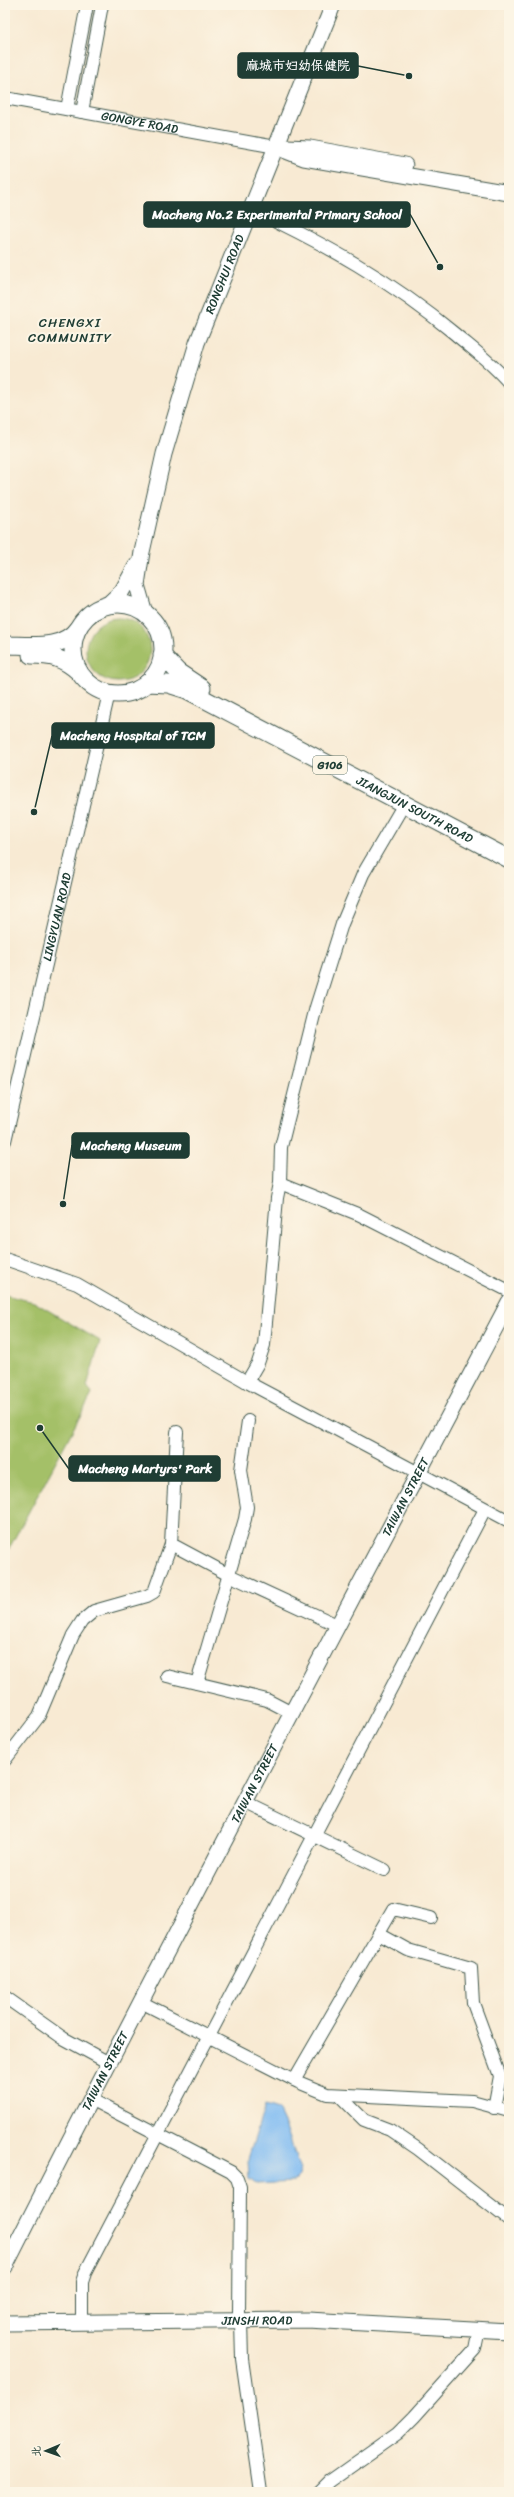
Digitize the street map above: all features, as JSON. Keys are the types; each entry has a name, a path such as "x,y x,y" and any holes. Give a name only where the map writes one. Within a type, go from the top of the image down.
{"highway":[{"path":"5,645 59,643 71,636 93,611 107,605 130,606 145,614 159,631 162,655 157,670 147,683"},
{"path":"78,628 73,650 79,672"},
{"path":"5,655 52,656 67,662 89,683 109,693"},
{"name":"JIANGJUN SOUTH ROAD","path":"162,655 178,672 196,685 509,848"},
{"name":"JIANGJUN SOUTH ROAD","path":"147,683 168,684 187,690 509,859"},
{"name":"G106","path":"109,693 125,693 147,683"}],"main road":[{"name":"RONGHUI ROAD","path":"142,552 164,454 197,343 333,5"},
{"name":"GONGYE ROAD","path":"276,147 310,148 509,183"},
{"name":"GONGYE ROAD","path":"276,147 304,158 509,193"},
{"path":"107,605 127,584 142,552"},
{"path":"142,552 137,585 145,614"},
{"name":"TAIWAN STREET","path":"5,2267 90,2098 509,1302"},
{"name":"JINSHI ROAD","path":"5,2323 240,2318 344,2313 509,2323"},
{"name":"JINSHI ROAD","path":"5,2315 82,2315 344,2321 509,2331"}],"street":[{"path":"68,109 87,5"},
{"path":"82,112 102,5"},
{"name":"GONGYE ROAD","path":"5,98 276,147"},
{"path":"251,209 316,240 386,281 422,306 485,359 509,383"},
{"name":"LINGYUAN ROAD","path":"5,1141 109,693"},
{"path":"247,1382 258,1363 264,1345 277,1198 280,1183 281,1147 316,1007 342,924 362,874 404,804"},
{"path":"280,1183 360,1215 509,1291"},
{"path":"5,1259 77,1284 247,1382 509,1521"},
{"path":"197,1683 229,1575 247,1507 241,1470 248,1421"},
{"path":"5,1760 39,1716 73,1635 82,1622 94,1611 147,1596 154,1592 171,1544 177,1432"},
{"path":"82,2315 82,2282 85,2273 210,2037 485,1509"},
{"path":"171,1544 229,1575 338,1625"},
{"path":"167,1676 267,1700 292,1713"},
{"path":"245,1802 385,1870"},
{"path":"294,2080 393,1910 431,1918"},
{"path":"379,1934 408,1950 471,1968 473,2003 500,2076 494,2108"},
{"path":"5,1996 63,2038 109,2063"},
{"path":"141,2002 318,2091 340,2096 472,2100 509,2112"},
{"path":"340,2096 364,2120 390,2130 418,2148 509,2220"},
{"path":"90,2098 231,2172 237,2178 240,2187 240,2318 242,2359 261,2492"},
{"path":"318,2492 398,2433 411,2420 475,2349 479,2329"}],"green space":[{"path":"118,618 136,624 144,632 150,650 144,668 136,676 118,682 100,676 92,668 86,650 92,632 100,624"},
{"path":"5,1295 34,1302 100,1341 87,1386 92,1394 5,1556"}],"water":[{"path":"265,2106 278,2110 286,2127 300,2170 299,2177 294,2182 256,2184 249,2179 248,2159"}],"place":[{"name":"麻城市妇幼保健院","path":"409,76"},
{"name":"Macheng No.2 Experimental Primary School","path":"440,267"},
{"name":"Macheng Hospital of TCM","path":"34,812"},
{"name":"Macheng Museum","path":"63,1204"},
{"name":"Macheng Martyrs' Park","path":"40,1428"}],"district":[{"name":"CHENGXI COMMUNITY","path":"70,330"}]}
